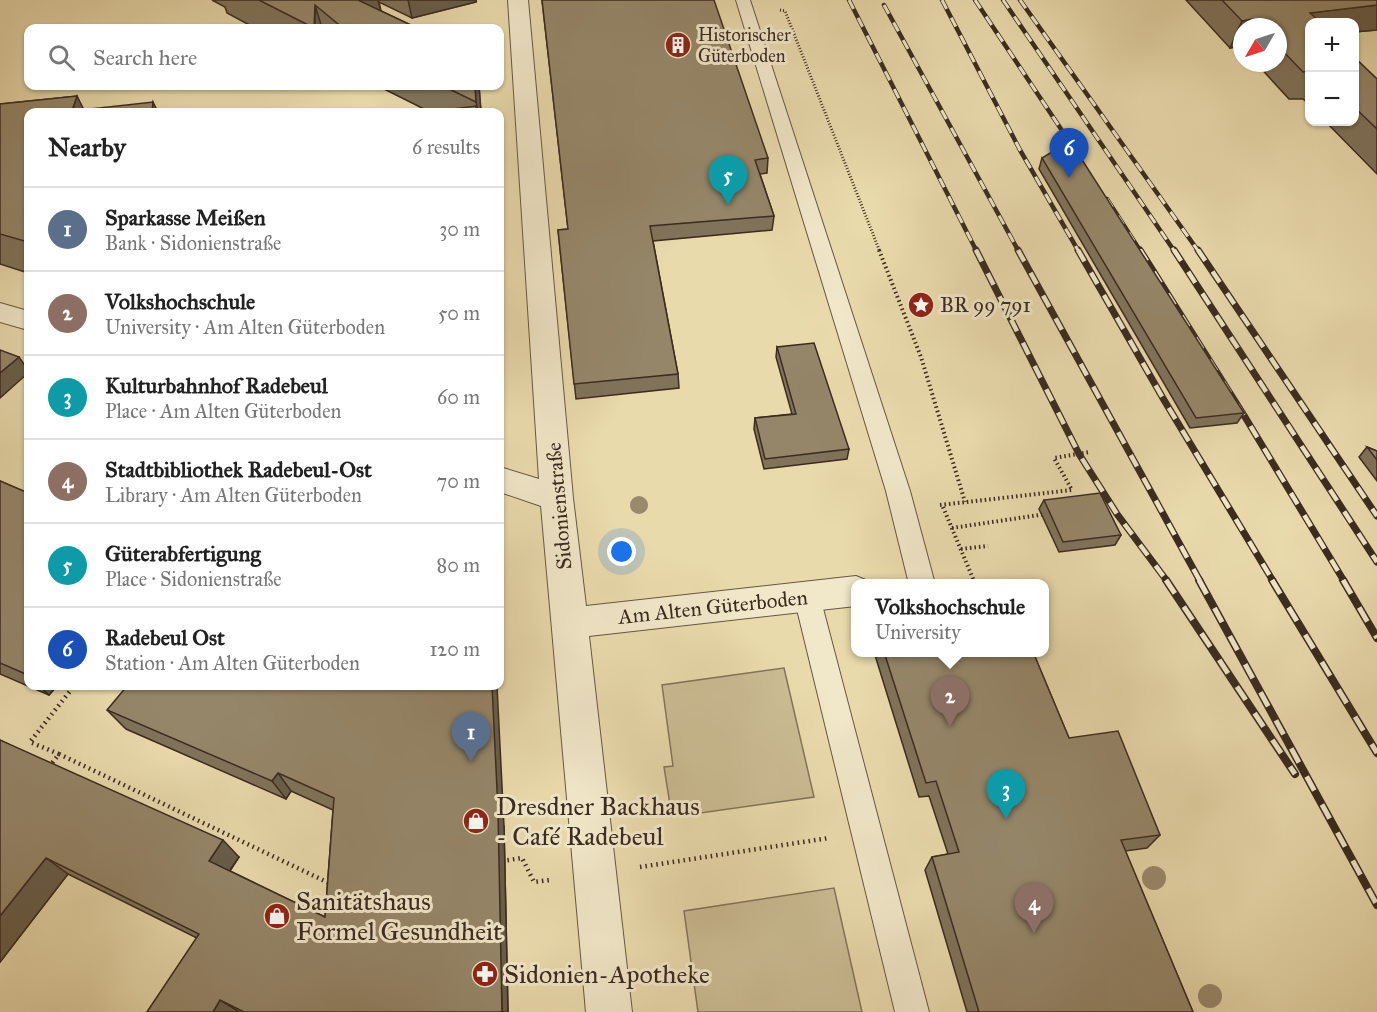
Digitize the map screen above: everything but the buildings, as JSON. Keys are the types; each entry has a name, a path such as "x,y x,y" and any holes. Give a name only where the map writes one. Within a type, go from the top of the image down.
{"street":[{"name":"Sidonienstraße","path":"518,0 512,67 571,623 609,1012"},
{"path":"0,312 24,320"},
{"path":"504,480 557,498"},
{"name":"Am Alten Güterboden","path":"571,623 851,592"}],"lane":[{"path":"743,0 904,510 921,579"},
{"path":"807,597 912,1012"}],"path":[{"path":"785,12 921,357 964,502"},
{"path":"904,510 1072,490 1054,458 1089,452"},
{"path":"942,504 973,579"},
{"path":"952,528 1057,513"},
{"path":"961,549 988,546"},
{"path":"71,690 30,742 332,885 343,883"},
{"path":"44,773 59,754"},
{"path":"683,860 814,840"},
{"path":"498,862 522,858 534,882 596,873"}],"shaded area":[{"path":"784,668 814,797 672,817 664,767 673,766 662,685"},
{"path":"834,888 862,1012 698,1012 684,911"}],"railway":[{"path":"849,0 977,252"},
{"path":"942,0 1020,150 1079,252"},
{"path":"975,0 1079,156"},
{"path":"1003,0 1175,252"},
{"path":"1020,0 1199,252"},
{"path":"884,5 1019,252"},
{"path":"1107,199 1141,252"},
{"path":"976,250 1079,454 1117,514 1167,581"},
{"path":"1018,250 1200,581"},
{"path":"1078,250 1164,400 1273,581"},
{"path":"1140,250 1344,581"},
{"path":"1174,250 1377,562"},
{"path":"1198,250 1377,516"},
{"path":"1166,580 1295,774"},
{"path":"1199,580 1377,905"},
{"path":"1272,580 1377,753"},
{"path":"1343,580 1377,638"}],"place":[{"name":"Historischer Güterboden","path":"678,45"},
{"name":"Radebeul Ost","path":"1069,178"},
{"name":"Güterabfertigung","path":"728,205"},
{"name":"BR 99 791","path":"921,305"},
{"name":"Volkshochschule","path":"950,726"},
{"name":"Sparkasse Meißen","path":"471,762"},
{"name":"Kulturbahnhof Radebeul","path":"1006,819"},
{"name":"Dresdner Backhaus - Café Radebeul","path":"476,821"},
{"name":"Sanitätshaus Formel Gesundheit","path":"277,916"},
{"name":"Stadtbibliothek Radebeul-Ost","path":"1034,933"},
{"name":"Sidonien-Apotheke","path":"485,974"}]}
